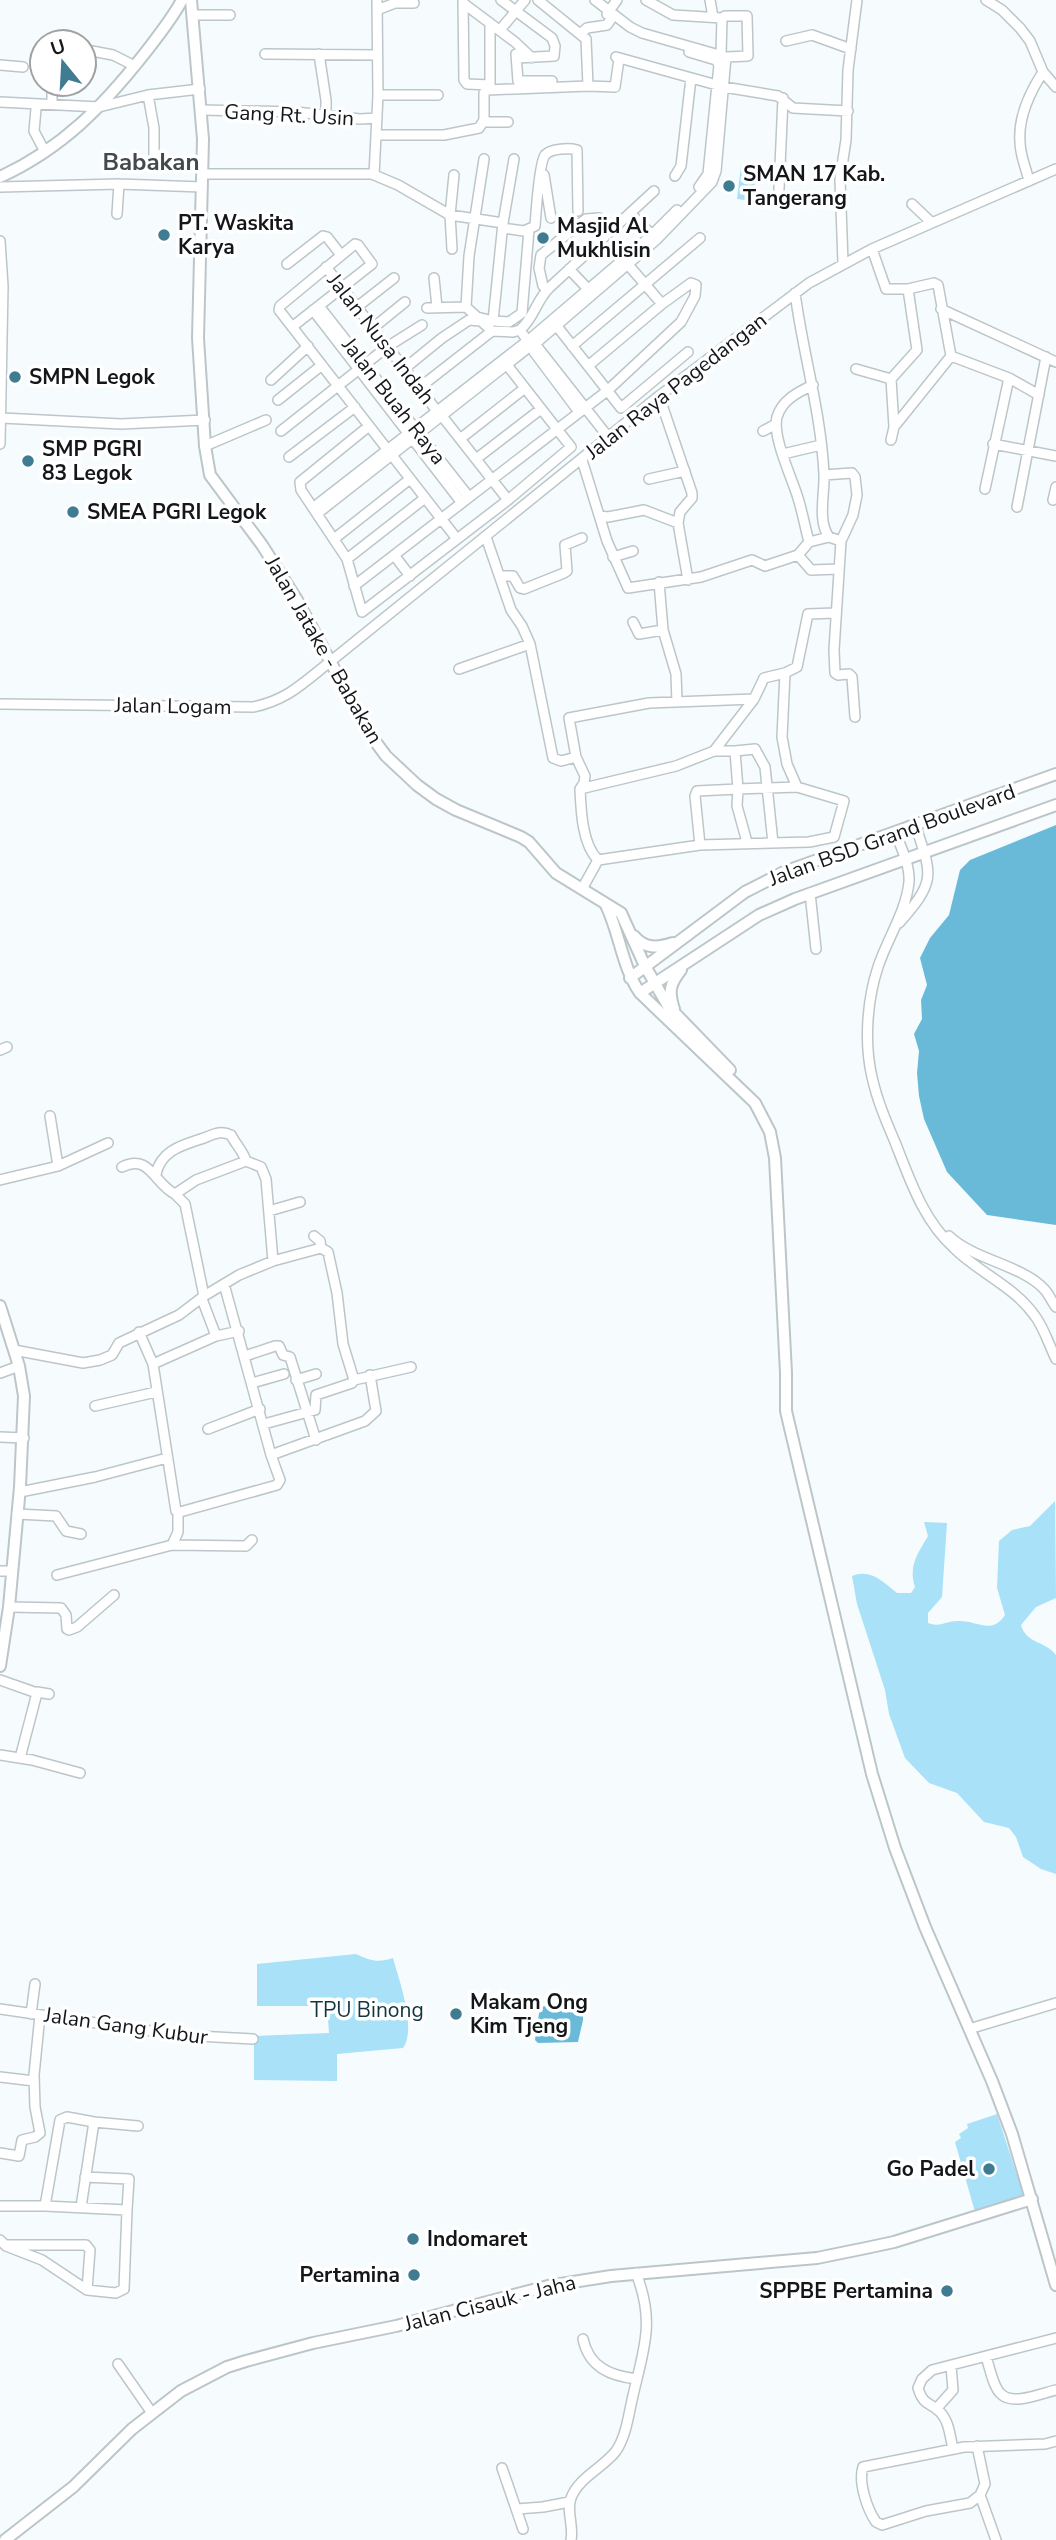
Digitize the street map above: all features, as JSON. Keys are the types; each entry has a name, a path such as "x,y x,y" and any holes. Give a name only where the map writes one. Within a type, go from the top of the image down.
{"main road":[{"path":"0,177 62,141 99,107 135,66 182,0"},
{"name":"Jalan Jatake - Babakan","path":"191,0 202,110 198,338 205,446 210,475 262,545 297,600 369,733 386,756 417,785 456,810 529,842 556,873 621,913 631,931"},
{"name":"Jalan BSD Grand Boulevard","path":"630,978 745,892 784,872 1056,774"},
{"name":"Jalan BSD Grand Boulevard","path":"640,993 760,915 810,893 1056,805"},
{"path":"606,905 630,978 640,993 748,1097"},
{"path":"631,931 641,943 649,947 661,947 679,941"},
{"path":"631,931 645,967 675,1013 731,1072 762,1115 770,1132 775,1158 786,1411 872,1774 895,1848 925,1927 1012,2134 1056,2285"},
{"path":"675,1013 669,990 671,983 687,962"},
{"path":"0,1306 19,1366 24,1396 20,1493 9,1607 0,1666"},
{"name":"Jalan Cisauk - Jaha","path":"5,2540 73,2487 152,2413 193,2384 246,2361 548,2287 636,2273 830,2256 894,2242 1032,2199"}],"street":[{"path":"501,0 552,38 554,44 554,56 517,58"},
{"path":"500,30 525,0"},
{"path":"538,0 587,41 588,86"},
{"path":"586,0 642,33 724,56 748,56 746,15 718,18 674,15 646,0"},
{"path":"316,510 556,325 652,235 709,174 721,86 718,61 625,30 596,0"},
{"path":"580,34 587,28 607,25 617,0"},
{"path":"439,414 507,365 588,289 656,240 715,177 724,56 718,18 710,0"},
{"path":"843,263 840,179 846,140 848,70 857,0"},
{"path":"986,0 1002,10 1020,28 1030,41 1042,72 1056,87"},
{"path":"463,1 532,58"},
{"path":"463,1 464,80 467,84 490,85 491,23"},
{"path":"374,175 378,94 377,5 414,3"},
{"path":"192,15 230,15"},
{"path":"786,41 812,35 851,49"},
{"path":"515,42 517,80 552,80"},
{"path":"98,52 113,55 135,66"},
{"path":"265,54 377,55"},
{"path":"318,54 326,115"},
{"path":"377,135 444,135 479,128 483,122 484,93 487,90 616,86 617,58 721,86 783,98 793,108 848,111"},
{"path":"0,65 23,67"},
{"path":"1029,181 1020,147 1020,133 1028,96 1042,72"},
{"path":"676,176 681,166 691,78"},
{"path":"0,102 99,107 148,95 200,89"},
{"path":"378,94 438,95"},
{"path":"148,95 155,153"},
{"path":"52,98 52,104"},
{"path":"779,189 783,98"},
{"path":"36,109 34,131 45,152"},
{"name":"Gang Rt. Usin","path":"202,110 296,112 360,119 377,118"},
{"path":"483,122 508,122"},
{"path":"202,174 374,175 398,185 450,215 529,230 535,226 545,156 551,151 577,150 578,211"},
{"path":"466,307 474,219 484,159"},
{"path":"492,326 503,226 514,159"},
{"path":"542,167 551,218"},
{"name":"Jalan Raya Pagedangan","path":"331,661 659,396 795,293 843,263 872,249 1056,169"},
{"path":"452,249 450,215 454,175"},
{"path":"117,214 119,184"},
{"path":"0,187 119,184 202,187"},
{"path":"520,330 529,322 540,298 549,288 654,191"},
{"path":"912,204 932,223"},
{"path":"631,214 652,235"},
{"path":"549,288 544,286 539,268 541,254 586,219 599,218 611,230"},
{"path":"419,388 492,326 509,322 522,313 529,230"},
{"path":"288,264 323,236 327,237 341,255"},
{"path":"572,346 700,238"},
{"path":"0,241 3,286 0,444"},
{"path":"292,327 372,262 356,243 280,306 280,311 292,327 308,346 457,539"},
{"path":"872,249 886,289 908,289 936,284 951,356 894,427"},
{"path":"625,261 662,304"},
{"name":"Jalan Nusa Indah","path":"326,267 508,500"},
{"path":"569,269 588,289"},
{"path":"357,307 394,278"},
{"path":"434,278 432,307 466,307 492,326"},
{"path":"354,586 607,391 681,322 696,291 696,285 691,283 662,304 587,366"},
{"path":"891,440 894,427 891,379 917,350 908,289"},
{"path":"795,293 813,385 824,475 824,525 829,537"},
{"path":"373,328 405,302"},
{"name":"Jalan Buah Raya","path":"316,308 466,500"},
{"path":"942,309 1056,362"},
{"path":"404,369 469,320 520,330 582,410 609,438"},
{"path":"556,325 621,408 688,352"},
{"path":"281,430 387,347 422,326"},
{"path":"271,380 308,346"},
{"path":"951,356 1009,378 1039,395"},
{"path":"1017,507 1046,357"},
{"path":"278,400 322,365"},
{"path":"369,426 300,482 301,490 347,559 360,611 365,612 570,450 571,444 507,365"},
{"path":"856,369 891,379"},
{"path":"985,489 1009,378"},
{"path":"809,542 798,497 782,454 776,424 779,412 794,393 813,385"},
{"path":"460,439 525,388"},
{"path":"659,396 692,498 680,512 678,523 688,580"},
{"path":"289,457 355,407"},
{"path":"476,459 541,409"},
{"path":"2,418 121,424 205,420"},
{"path":"205,446 267,420"},
{"path":"762,431 776,424"},
{"path":"993,444 1056,456"},
{"path":"782,454 821,445"},
{"path":"582,460 613,556 628,588 688,580 752,560 765,566 798,555 809,542 829,537 841,541"},
{"path":"649,479 685,471"},
{"path":"824,475 852,472 855,477 857,495 853,515 841,541 835,613 835,673 849,674 852,677 855,717"},
{"path":"334,539 410,479"},
{"path":"1053,500 1056,486"},
{"path":"347,559 425,498"},
{"path":"600,516 643,510 678,523"},
{"path":"486,537 511,610 530,644 553,758 561,761 576,757"},
{"path":"500,576 513,576 520,588 524,589 564,573 568,565 565,545 582,538"},
{"path":"613,556 633,551"},
{"path":"394,555 410,576"},
{"path":"798,555 811,570 839,569"},
{"path":"659,582 663,630 676,674 677,702"},
{"path":"714,751 754,699 766,675 785,673 797,667 808,614 835,613"},
{"path":"633,622 639,634 663,630"},
{"path":"459,669 530,644"},
{"name":"Jalan Logam","path":"0,704 253,707 274,702 289,694 331,661"},
{"path":"785,673 782,737 787,764 797,787"},
{"path":"598,860 589,845 580,789 585,776 576,757 569,718 633,705 754,699"},
{"path":"580,789 676,766 714,751 753,748 757,750 765,767 765,789 773,843"},
{"path":"735,751 737,806 747,842"},
{"path":"598,860 700,845 810,842 834,838 844,801 797,787 696,792 700,845"},
{"path":"893,930 918,902 928,883 929,866 915,824"},
{"path":"895,832 905,858 909,880 905,902 877,969 870,1009 868,1044 871,1076 880,1105 922,1206 935,1228 952,1247 972,1264 1002,1282 1030,1309 1056,1359"},
{"path":"582,889 598,860"},
{"path":"810,893 816,949"},
{"path":"50,1116 58,1166"},
{"path":"156,1174 159,1162 175,1148 221,1132 231,1135 246,1161"},
{"path":"0,1180 58,1166 108,1143"},
{"path":"175,1194 196,1180 246,1161 261,1167 270,1211 273,1261"},
{"path":"122,1167 135,1162 156,1174 164,1186 185,1204 203,1298 216,1336"},
{"path":"270,1211 300,1202"},
{"path":"922,1206 954,1242 1043,1287 1056,1307"},
{"path":"314,1236 320,1241 321,1248"},
{"path":"14,1350 89,1363 112,1355 116,1346 139,1332 179,1315 224,1284 273,1261 321,1248 328,1252 337,1293 343,1344 354,1380"},
{"path":"178,1512 278,1484 280,1480 224,1284"},
{"path":"153,1364 216,1336 239,1331"},
{"path":"139,1332 153,1364 178,1512 178,1532 172,1545"},
{"path":"245,1356 279,1346 283,1356 290,1359 316,1440"},
{"path":"0,1373 19,1366"},
{"path":"264,1424 315,1410 316,1395 354,1380 411,1367"},
{"path":"252,1382 284,1374"},
{"path":"296,1380 316,1374"},
{"path":"271,1455 361,1424 376,1411 370,1375"},
{"path":"95,1406 156,1392"},
{"path":"208,1429 260,1409"},
{"path":"0,1437 24,1438"},
{"path":"20,1493 167,1458"},
{"path":"17,1514 56,1516 66,1531 81,1534"},
{"path":"57,1575 172,1545 248,1546 252,1540"},
{"path":"0,1571 12,1571"},
{"path":"9,1607 61,1608 66,1615 69,1630 77,1627 114,1595"},
{"path":"0,1680 48,1694"},
{"path":"20,1758 37,1692"},
{"path":"0,1755 80,1773"},
{"path":"0,2152 19,2156 22,2140 40,2133 34,2081 35,1984"},
{"path":"969,2029 1056,2003"},
{"name":"Jalan Gang Kubur","path":"0,2009 179,2035 253,2039"},
{"path":"0,2077 34,2081"},
{"path":"45,2206 60,2120 67,2117 138,2126"},
{"path":"81,2207 94,2122"},
{"path":"2,2243 42,2260 87,2290 116,2293 124,2289 130,2185 128,2178 85,2177"},
{"path":"0,2206 127,2210"},
{"path":"2,2243 88,2245 90,2250 87,2290"},
{"path":"571,2540 573,2532 569,2502 579,2485 608,2460 622,2441 646,2349 648,2333 643,2290 636,2273"},
{"path":"953,2449 947,2421 937,2409 921,2399 918,2388 922,2379 932,2370 1056,2338"},
{"path":"583,2339 589,2357 597,2366 621,2377 637,2378"},
{"path":"986,2357 1000,2394 1007,2398 1028,2397 1056,2390"},
{"path":"118,2364 152,2413"},
{"path":"937,2409 953,2390 951,2366"},
{"path":"977,2446 985,2484 980,2495 970,2503 926,2511 882,2525 870,2514 861,2473 863,2467 953,2449 977,2446 1045,2444 1056,2441"},
{"path":"502,2469 523,2529"},
{"path":"980,2495 996,2540"},
{"path":"517,2509 569,2502"}],"green space":[{"path":"741,166 756,167 753,201 737,199"},
{"path":"1055,1501 1056,1598 1036,1607 1021,1625 1027,1636 1056,1655 1056,1874 1041,1869 1023,1857 1016,1837 1009,1828 984,1822 957,1793 929,1783 905,1758 889,1714 885,1690 857,1604 852,1576 871,1575 897,1593 911,1593 915,1587 915,1560 928,1536 924,1522 947,1523 942,1597 928,1613 928,1623 936,1625 960,1621 990,1626 1005,1615 997,1588 999,1541 1012,1530 1030,1526"},
{"name":"TPU Binong","path":"356,1954 375,1961 393,1958 408,2017 407,2040 403,2048 337,2054 337,2081 254,2080 254,2036 329,2033 327,2006 257,2006 257,1964"},
{"name":"Go Padel","path":"997,2114 1024,2197 975,2212 955,2142 961,2138 959,2134 968,2128 967,2124"}],"shaded area":[{"path":"1056,825 1056,1225 987,1215 947,1172 924,1119 917,1073 919,1051 914,1034 922,1019 921,1000 927,985 920,958 930,938 949,915 960,870 970,860"},
{"path":"565,2003 583,2004 578,2042 538,2043 535,2040 540,2007"}],"place":[{"name":"SMAN 17 Kab. Tangerang","path":"729,186"},
{"name":"PT. Waskita Karya","path":"164,235"},
{"name":"Masjid Al Mukhlisin","path":"543,238"},
{"name":"SMPN Legok","path":"15,377"},
{"name":"SMP PGRI 83 Legok","path":"28,461"},
{"name":"SMEA PGRI Legok","path":"73,512"},
{"name":"Makam Ong Kim Tjeng","path":"456,2014"},
{"name":"Go Padel","path":"989,2169"},
{"name":"Indomaret","path":"413,2239"},
{"name":"Pertamina","path":"414,2275"},
{"name":"SPPBE Pertamina","path":"947,2291"}],"district":[{"name":"Babakan","path":"151,162"}]}
